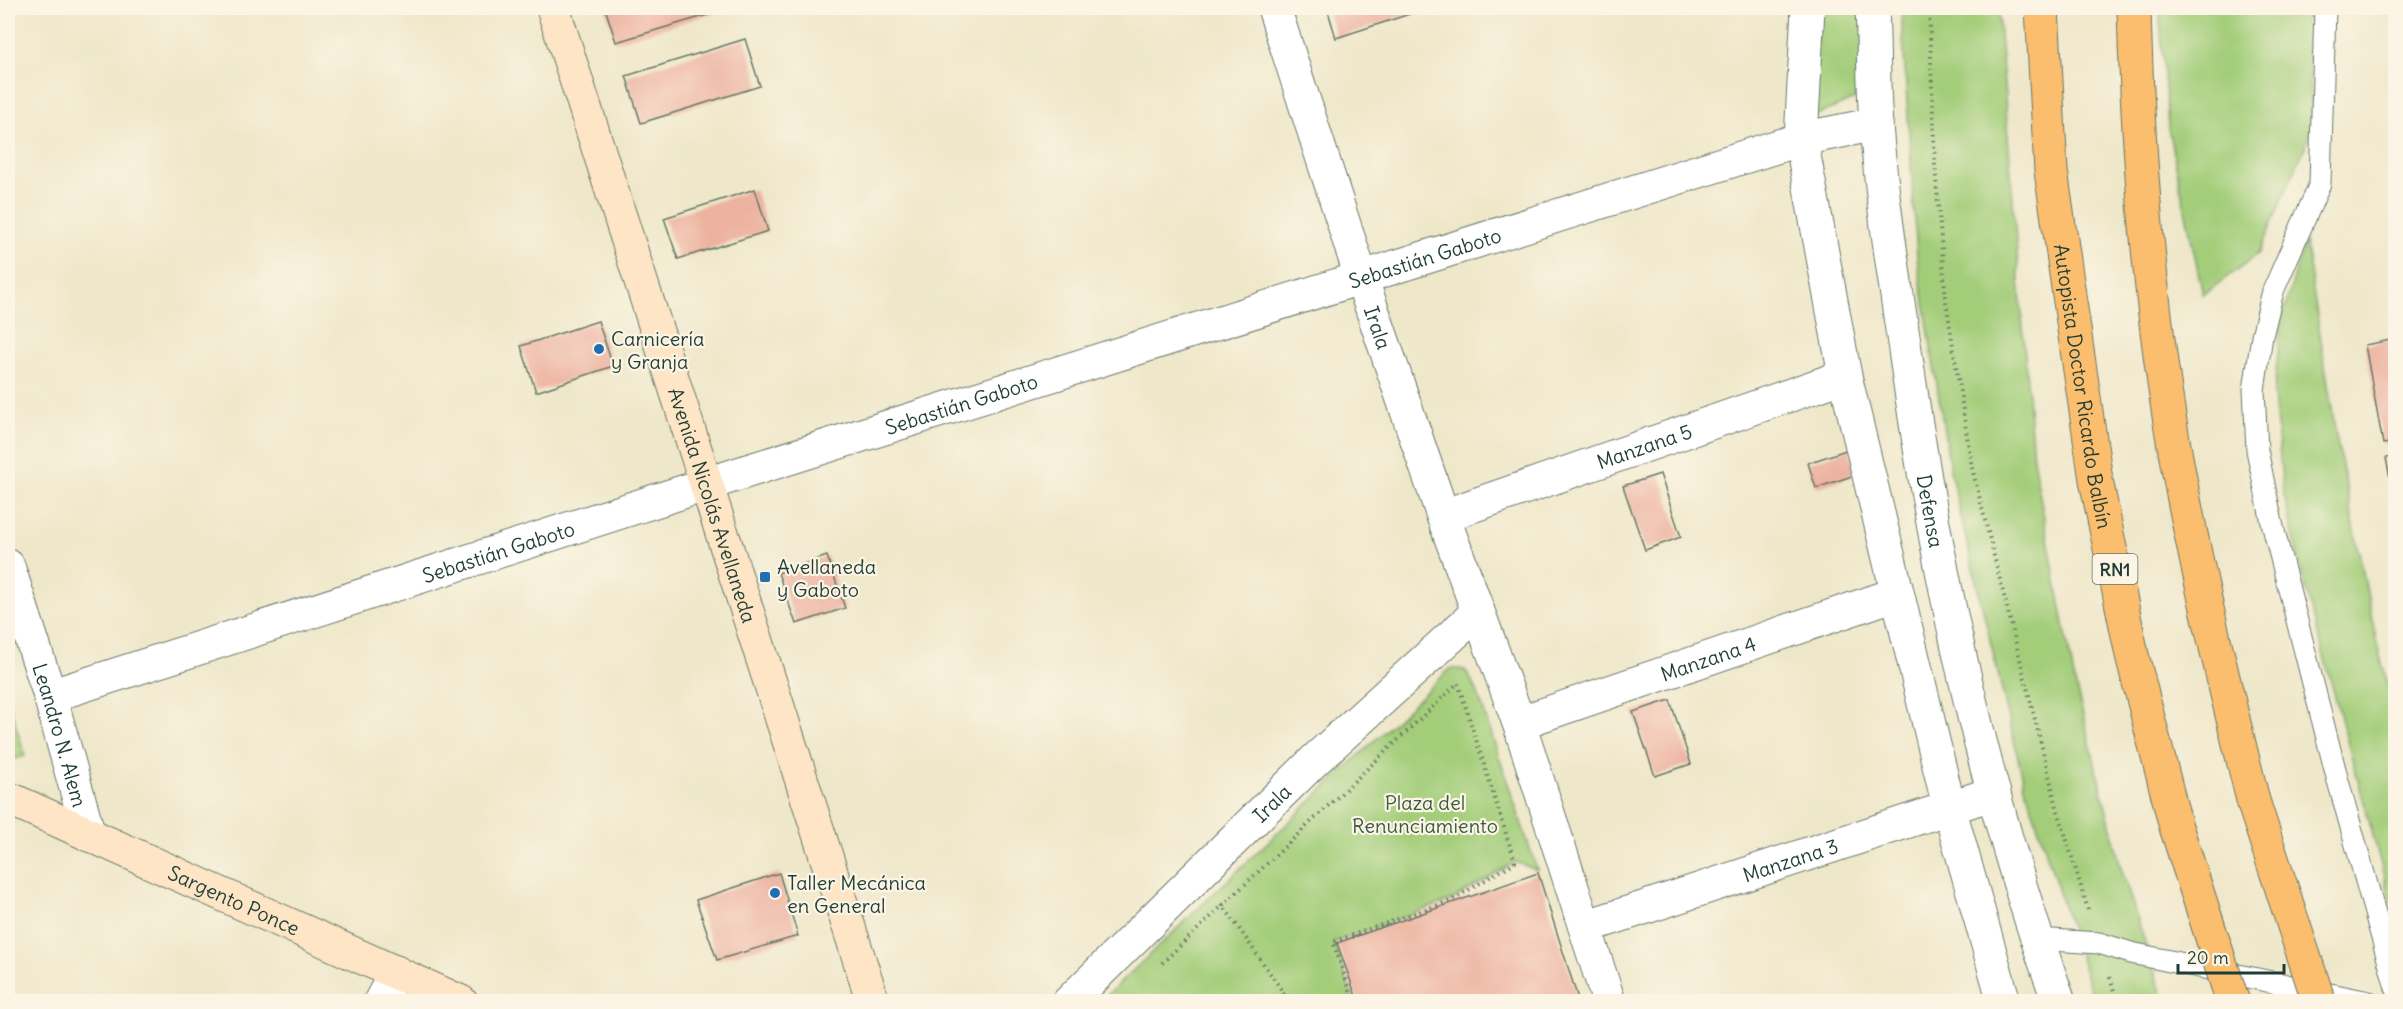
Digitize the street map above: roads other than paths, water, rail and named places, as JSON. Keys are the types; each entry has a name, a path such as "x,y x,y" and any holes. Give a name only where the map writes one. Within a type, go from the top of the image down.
{"highway":[{"name":"Autopista Doctor Ricardo Balbín","path":"2042,8 2051,171 2096,480 2132,655 2176,827 2233,1002"},
{"path":"2134,8 2141,144 2154,299 2178,467 2212,637 2254,804 2319,1002"}],"main road":[{"name":"Avenida Nicolás Avellaneda","path":"553,8 873,1002"},
{"name":"Sargento Ponce","path":"8,798 461,1002"}],"street":[{"name":"Irala","path":"1274,8 1361,278 1443,516 1519,723 1610,1002"},
{"path":"1808,8 1801,139 1845,376 1949,807 2004,1002"},
{"name":"Defensa","path":"1872,8 1876,124 1884,201 1923,474 1959,650 1994,793 2036,939 2059,1002"},
{"name":"Sebastián Gaboto","path":"50,696 707,484 1801,139 1876,124"},
{"name":"Manzana 5","path":"1443,516 1845,376"},
{"name":"Leandro N. Alem","path":"8,566 50,696 89,835"},
{"name":"Manzana 4","path":"1519,723 1896,594"},
{"name":"Irala","path":"1069,1002 1315,760 1478,612"},
{"name":"Manzana 3","path":"1585,927 1994,793"},
{"path":"380,1002 396,972"}],"lane":[{"path":"2325,8 2320,184 2273,291 2264,325 2254,390 2257,450 2272,523 2338,781 2396,988"},
{"path":"2036,939 2099,943 2132,953 2368,1002"}],"place":[{"name":"Carnicería y Granja","path":"599,349"},
{"name":"Avellaneda y Gaboto","path":"765,577"},
{"name":"Taller Mecánica en General","path":"775,893"}],"park label":[{"name":"Plaza del Renunciamiento","path":"1425,814"}]}
